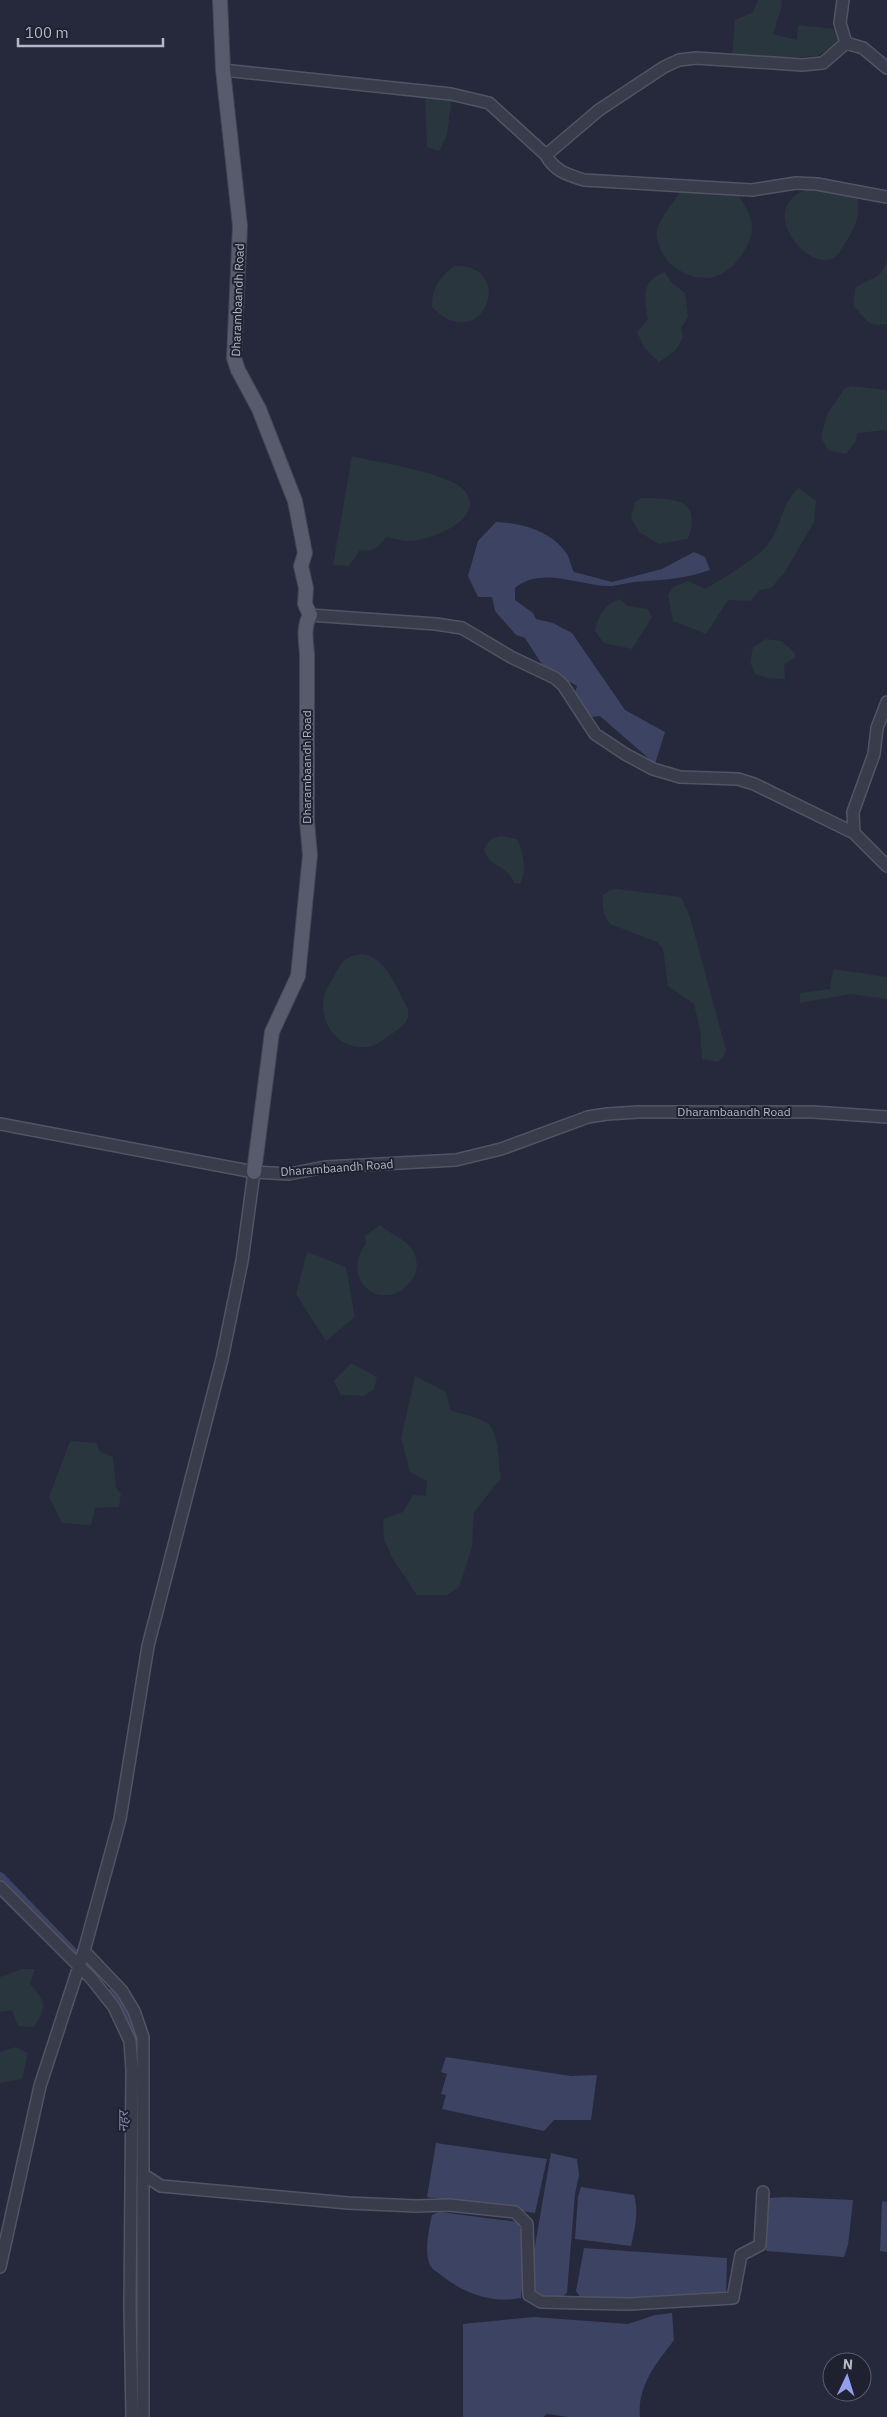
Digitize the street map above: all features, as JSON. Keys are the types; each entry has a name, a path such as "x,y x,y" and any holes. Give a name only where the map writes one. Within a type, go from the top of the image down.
{"main road":[{"name":"Dharambaandh Road","path":"220,0 223,70 240,226 234,358 238,370 259,409 296,501 305,553 301,566 306,588 305,604 310,615 306,621 308,654 306,821 310,855 298,976 272,1032 254,1172"}],"street":[{"path":"843,0 840,23 846,43"},
{"path":"546,155 599,110 664,67 679,60 696,58 802,65 823,63 846,43"},
{"path":"846,43 863,48 887,68"},
{"path":"223,70 451,94 483,100 546,155 550,164 564,174 584,180 752,190 796,183 817,184 887,197"},
{"path":"310,615 436,624 462,628 511,657 555,678 563,685 595,734 653,769 680,777 738,779 754,784 854,833 887,866"},
{"path":"854,833 853,812 874,754 877,728 887,702"},
{"name":"Dharambaandh Road","path":"254,1172 290,1174 325,1167 456,1160 501,1149 588,1117 607,1114 648,1112 813,1112 887,1117"},
{"path":"0,1124 254,1172 242,1261 222,1359 148,1646 120,1819 83,1952 40,2086 0,2267"},
{"path":"0,1887 78,1965 114,2007 130,2041 132,2070 130,2306 132,2417"},
{"path":"83,1952 122,1991 134,2011 143,2037 143,2417"},
{"path":"144,2174 161,2186 348,2203 416,2206 449,2205 515,2212 527,2224 529,2295 542,2302 569,2303 629,2304 733,2298 741,2255 760,2245 763,2192"}],"shaded area":[{"path":"758,0 781,0 782,6 773,34 797,40 798,25 836,29 839,43 817,56 768,59 732,57 735,20 753,12"},
{"path":"425,95 452,97 447,135 439,151 427,147"},
{"path":"812,188 857,197 858,214 853,229 839,253 833,258 826,260 815,258 804,252 788,230 785,217 787,205 796,195"},
{"path":"681,191 737,192 749,214 752,228 749,242 736,263 717,276 701,278 685,273 671,264 660,247 657,230 664,215"},
{"path":"887,255 887,324 880,325 867,321 853,306 855,288 880,273 886,263"},
{"path":"454,266 474,269 485,278 489,291 486,305 478,316 466,322 450,320 432,307 433,295 437,284"},
{"path":"665,272 671,282 685,293 688,317 681,328 683,338 675,351 659,362 644,348 637,332 648,319 645,296 648,285 657,276"},
{"path":"852,386 887,390 887,430 857,433 856,441 846,454 829,451 821,438 827,414 845,388"},
{"path":"352,456 444,478 464,490 470,501 469,510 463,519 442,533 409,541 386,537 375,548 360,550 349,566 333,565"},
{"path":"799,488 816,501 814,522 785,572 771,588 760,590 750,601 728,600 706,634 673,621 668,595 673,587 688,581 705,589 756,555 773,537 785,507"},
{"path":"641,498 674,500 688,508 692,525 688,539 659,544 639,532 631,518 635,502"},
{"path":"620,599 627,606 648,609 652,617 632,649 604,643 595,631 598,620 606,607"},
{"path":"766,639 781,641 795,653 795,658 784,664 785,679 768,678 755,674 750,662 753,647"},
{"path":"501,836 517,839 519,844 524,867 520,884 514,883 507,872 490,860 484,850 490,840"},
{"path":"617,889 681,897 690,917 726,1050 723,1058 717,1062 702,1059 700,1029 694,1004 668,986 662,947 657,942 610,924 604,910 603,895 610,890"},
{"path":"362,954 378,961 390,975 408,1009 408,1018 398,1030 379,1042 367,1047 356,1047 338,1039 332,1032 324,1014 323,1003 325,993 342,963 347,958"},
{"path":"833,969 887,977 887,999 850,994 800,1003 800,993 830,989"},
{"path":"380,1225 408,1244 416,1259 417,1268 412,1280 401,1291 389,1295 378,1294 368,1289 361,1281 357,1270 359,1257 366,1244 365,1236"},
{"path":"307,1252 346,1267 355,1317 326,1341 296,1294"},
{"path":"351,1363 377,1377 374,1389 364,1396 341,1395 334,1381"},
{"path":"415,1376 446,1392 450,1410 487,1423 494,1432 496,1440 501,1478 474,1512 472,1547 459,1587 447,1595 417,1595 393,1559 384,1540 383,1519 403,1512 413,1495 426,1496 427,1481 410,1472 401,1438"},
{"path":"70,1441 96,1443 100,1452 113,1457 116,1488 121,1494 119,1507 95,1508 91,1525 62,1523 49,1497"},
{"path":"22,1969 35,1969 30,1984 42,2000 43,2009 34,2027 18,2026 12,2010 0,2012 0,1977"},
{"path":"16,2047 28,2053 22,2079 0,2083 0,2052"}],"water":[{"path":"496,522 526,526 545,534 561,546 567,554 574,572 612,582 662,569 694,552 705,557 710,570 682,577 612,586 562,579 537,578 526,581 515,588 515,600 533,613 536,619 553,623 572,633 625,710 665,732 655,764 600,716 592,717 575,692 577,686 543,666 525,638 516,635 495,611 492,597 478,597 468,576 478,541"},
{"path":"446,2057 571,2076 597,2075 591,2120 554,2120 544,2131 442,2109 446,2095 441,2094 447,2074 441,2072"},
{"path":"436,2143 547,2159 535,2213 427,2197"},
{"path":"551,2153 577,2159 579,2175 575,2194 567,2293 560,2297 552,2298 535,2297 533,2257"},
{"path":"581,2187 634,2195 636,2214 631,2246 575,2239 578,2197"},
{"path":"769,2198 853,2200 848,2245 844,2257 766,2251"},
{"path":"882,2201 887,2202 887,2252 880,2251"},
{"path":"439,2212 517,2222 521,2229 524,2248 521,2298 499,2299 478,2296 459,2287 432,2268 427,2254 428,2233 432,2215"},
{"path":"584,2248 727,2258 726,2298 583,2301 576,2291"},
{"path":"672,2313 674,2340 649,2376 645,2385 640,2406 640,2417 568,2417 547,2414 543,2417 463,2417 463,2324 534,2317 628,2324 655,2315"}],"waterway":[{"name":"नहर","path":"0,1877 83,1963"},
{"name":"नहर","path":"111,1994 128,2016 132,2041"}]}
